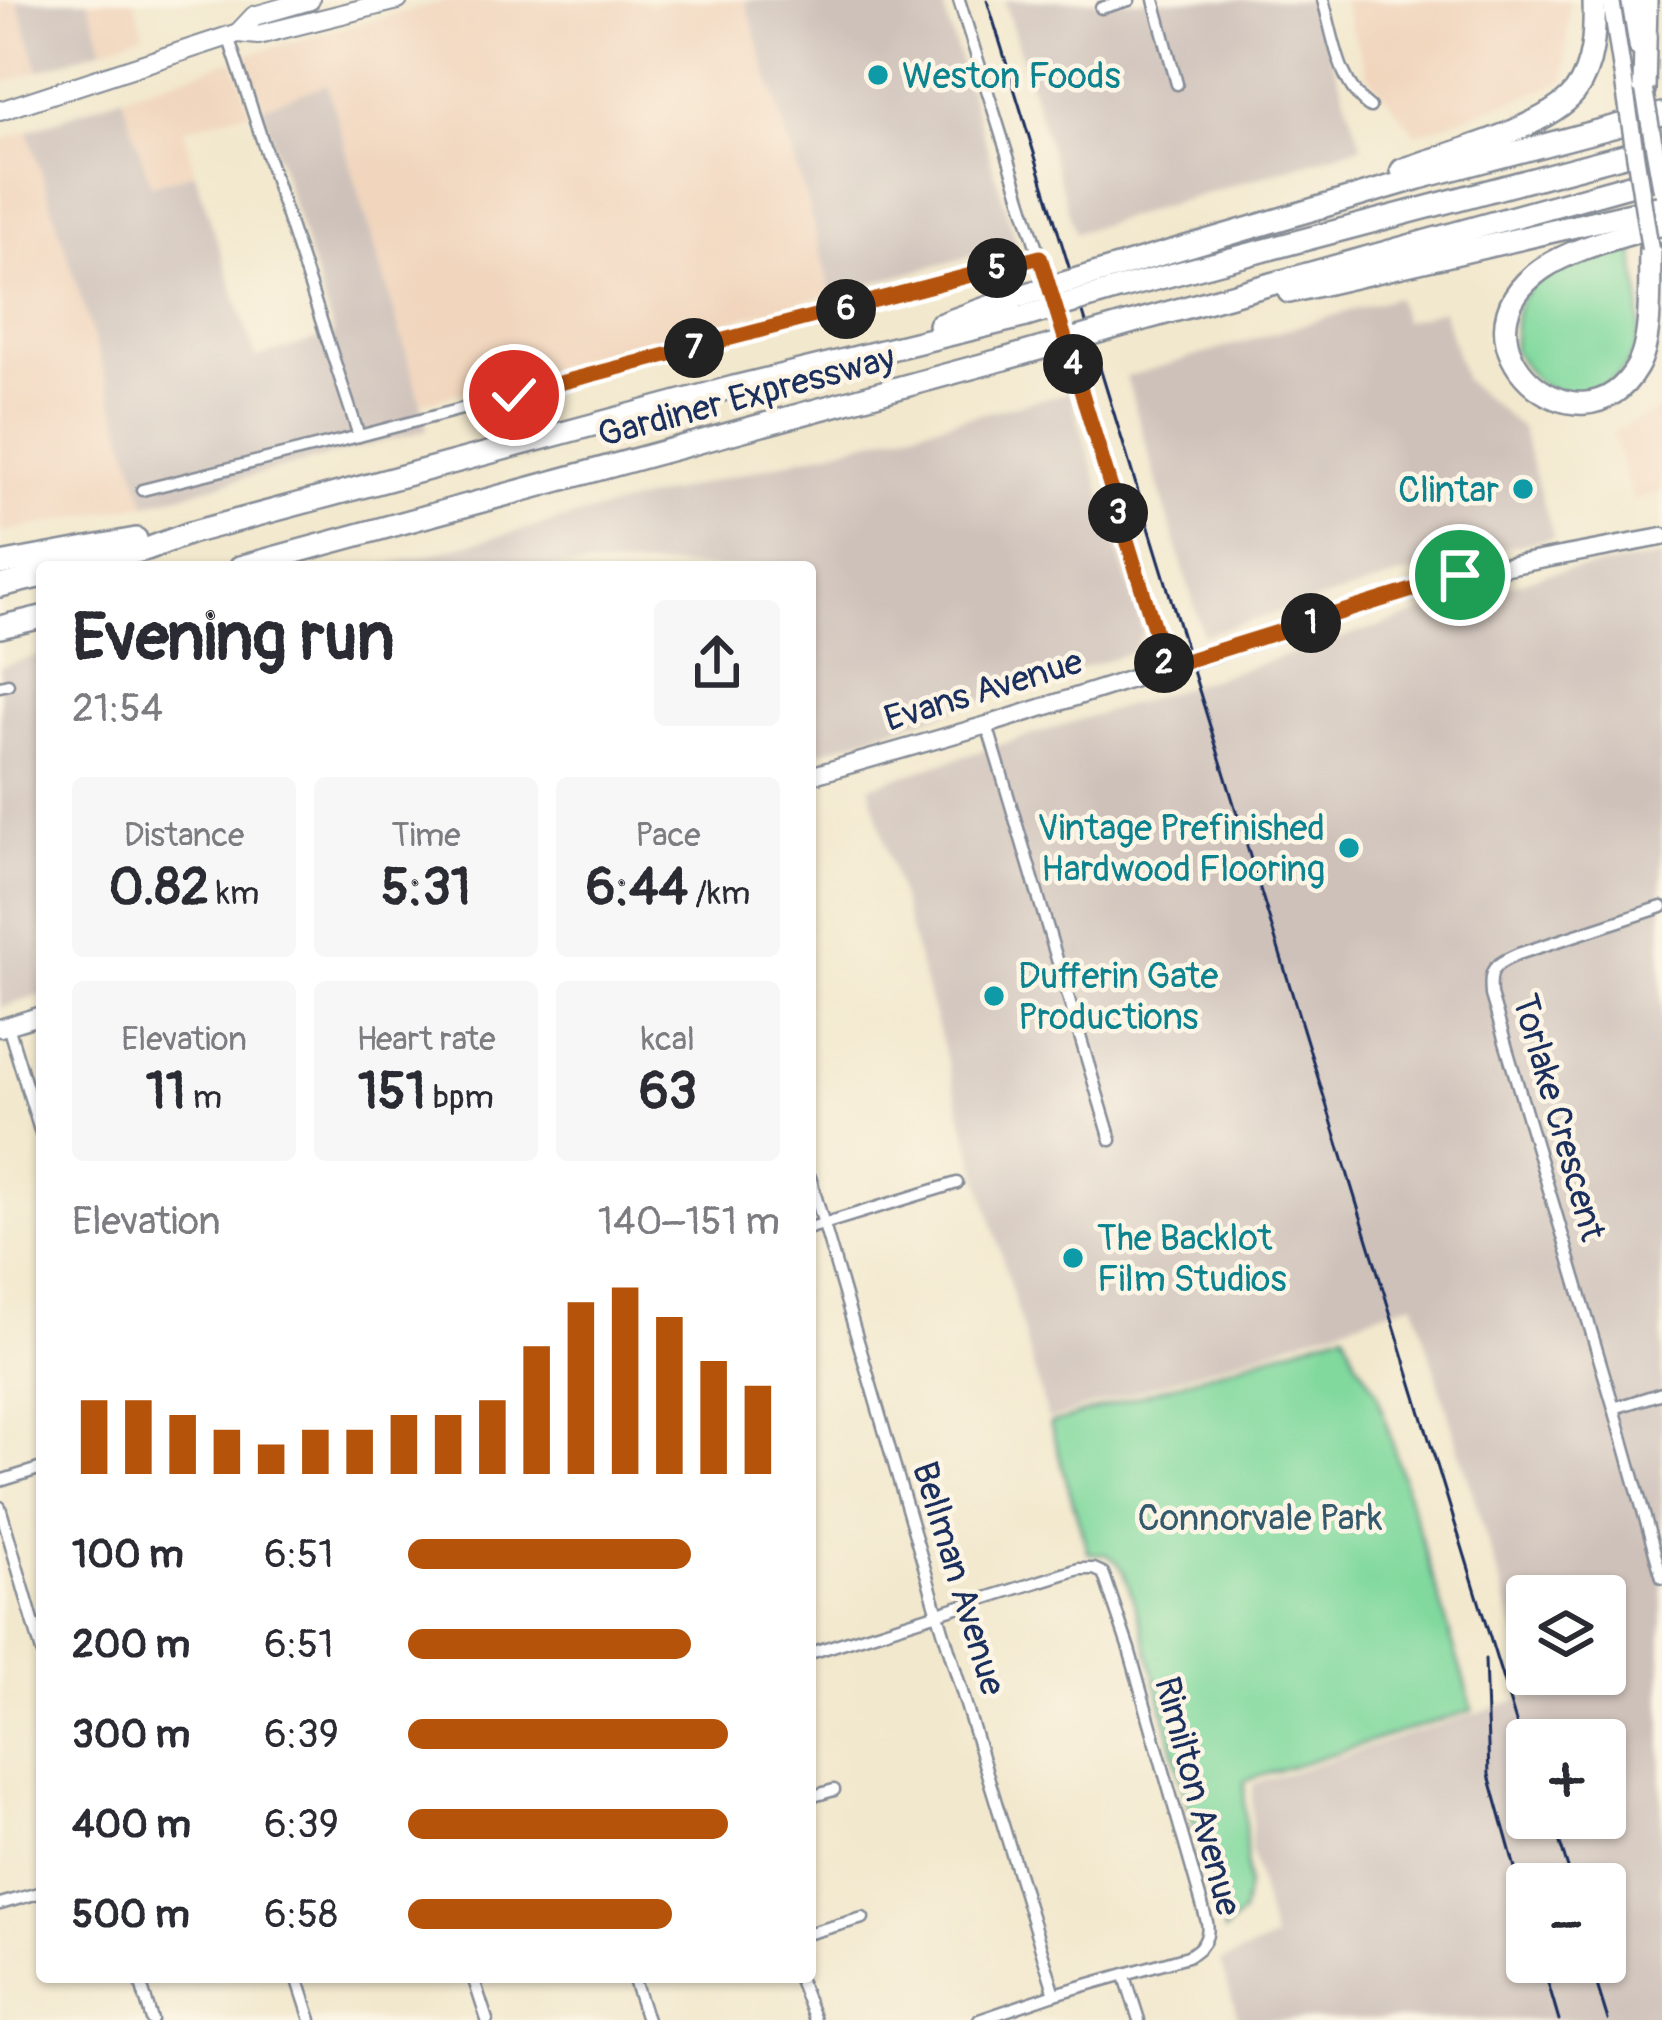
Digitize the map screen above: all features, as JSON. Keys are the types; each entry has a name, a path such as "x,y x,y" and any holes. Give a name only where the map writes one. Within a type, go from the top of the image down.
{"highway":[{"path":"1281,217 1502,134 1560,107 1579,86 1589,61 1594,0"},
{"path":"1635,93 1646,0"},
{"name":"Gardiner Expressway","path":"1115,279 1281,217 1662,114"},
{"name":"Gardiner Expressway","path":"99,561 860,355 1115,279 1662,145"},
{"name":"Gardiner Expressway","path":"262,561 1662,176"},
{"name":"Gardiner Expressway","path":"1130,323 1331,284 1662,206"},
{"path":"1650,250 1649,325 1635,372 1611,394 1579,403 1559,400 1531,385 1515,367 1506,338 1513,302 1523,288 1558,260 1662,224"},
{"path":"0,564 190,533"},
{"path":"0,586 36,577"},
{"path":"0,627 36,618"}],"main road":[{"path":"233,34 254,16 310,0"},
{"path":"0,111 233,34 258,35 398,0"},
{"path":"1611,0 1662,190"},
{"path":"1630,0 1650,250 1662,283"},
{"name":"Evans Avenue","path":"816,774 1460,575 1662,537"},
{"path":"4,1027 36,1017"}],"street":[{"path":"959,0 1166,667"},
{"path":"1101,8 1129,0"},
{"path":"1154,0 1177,85"},
{"path":"1323,0 1346,81 1370,107"},
{"path":"233,34 359,436"},
{"path":"142,490 1040,257"},
{"path":"987,725 1111,1140"},
{"name":"Torlake Crescent","path":"1615,1408 1491,995 1490,975 1496,965 1518,954 1662,907"},
{"path":"4,1027 36,1120"},
{"path":"816,1226 957,1183"},
{"name":"Bellman Avenue","path":"816,1198 1055,1994"},
{"path":"1662,1394 1615,1408 1662,1578"},
{"path":"0,1481 36,1470"},
{"path":"0,1508 36,1631"},
{"name":"Rimilton Avenue","path":"938,1614 1079,1569 1103,1573 1130,1649 1208,1930 1204,1945 1188,1956 981,2020"},
{"path":"816,1651 938,1614"},
{"path":"816,1795 834,1790"},
{"path":"0,1904 36,1894"},
{"path":"816,1931 863,1918"},
{"path":"1125,1976 1139,2020"},
{"path":"141,1983 152,2020"},
{"path":"299,1983 310,2020"},
{"path":"475,1983 487,2020"},
{"path":"635,1983 646,2020"},
{"path":"800,1983 815,2020"}],"shaded area":[{"path":"0,0 17,0 39,71 0,84"},
{"path":"17,0 88,0 103,48 39,71"},
{"path":"88,0 134,0 144,33 103,48"},
{"path":"450,0 640,0 647,4 745,0 831,294 421,403 328,85 262,107 244,55"},
{"path":"745,0 941,0 1017,244 831,294"},
{"path":"1004,0 1312,0 1362,146 1075,233"},
{"path":"1342,0 1569,0 1565,82 1416,134 1368,75"},
{"path":"233,60 250,110 184,129 195,173 151,185 122,96"},
{"path":"327,84 427,430 146,504 28,131 122,96 151,185 195,173 256,358 334,334 262,107"},
{"path":"28,131 146,504 0,533 0,141"},
{"path":"1396,297 1403,321 1443,310 1464,380 1521,428 1554,538 1478,553 1203,635 1126,377"},
{"path":"1070,392 1143,631 1133,652 816,753 816,561 402,561"},
{"path":"1659,410 1662,492 1633,501 1612,433"},
{"path":"1662,557 1662,2020 1239,2020 1220,1962 1273,1940 1251,1850 1253,1784 1533,1695 1626,1695 1626,1575 1506,1575 1506,1602 1414,1302 1048,1420 869,786 1549,573"},
{"path":"36,656 36,997 0,1008 0,667"}],"green space":[{"path":"1633,243 1639,329 1625,367 1606,384 1582,392 1556,391 1540,383 1513,350 1515,320 1527,290 1553,271"},
{"name":"Connorvale Park","path":"1344,1331 1376,1390 1473,1710 1244,1781 1247,1886 1242,1914 1224,1932 1124,1572 1106,1554 1088,1553 1050,1424"}],"railway":[{"path":"987,0 1515,1719"},
{"path":"1485,1659 1489,1775 1514,1863"},
{"path":"1559,1839 1566,1863"},
{"path":"1548,1983 1559,2020"},
{"path":"1597,1983 1608,2020"}],"place":[{"name":"Weston Foods","path":"878,75"},
{"name":"Clintar","path":"1523,489"},
{"name":"Vintage Prefinished Hardwood Flooring","path":"1349,848"},
{"name":"Dufferin Gate Productions","path":"994,996"},
{"name":"The Backlot Film Studios","path":"1073,1258"}],"route":[{"path":"514,395 1040,257 1166,667 1460,575"}]}
